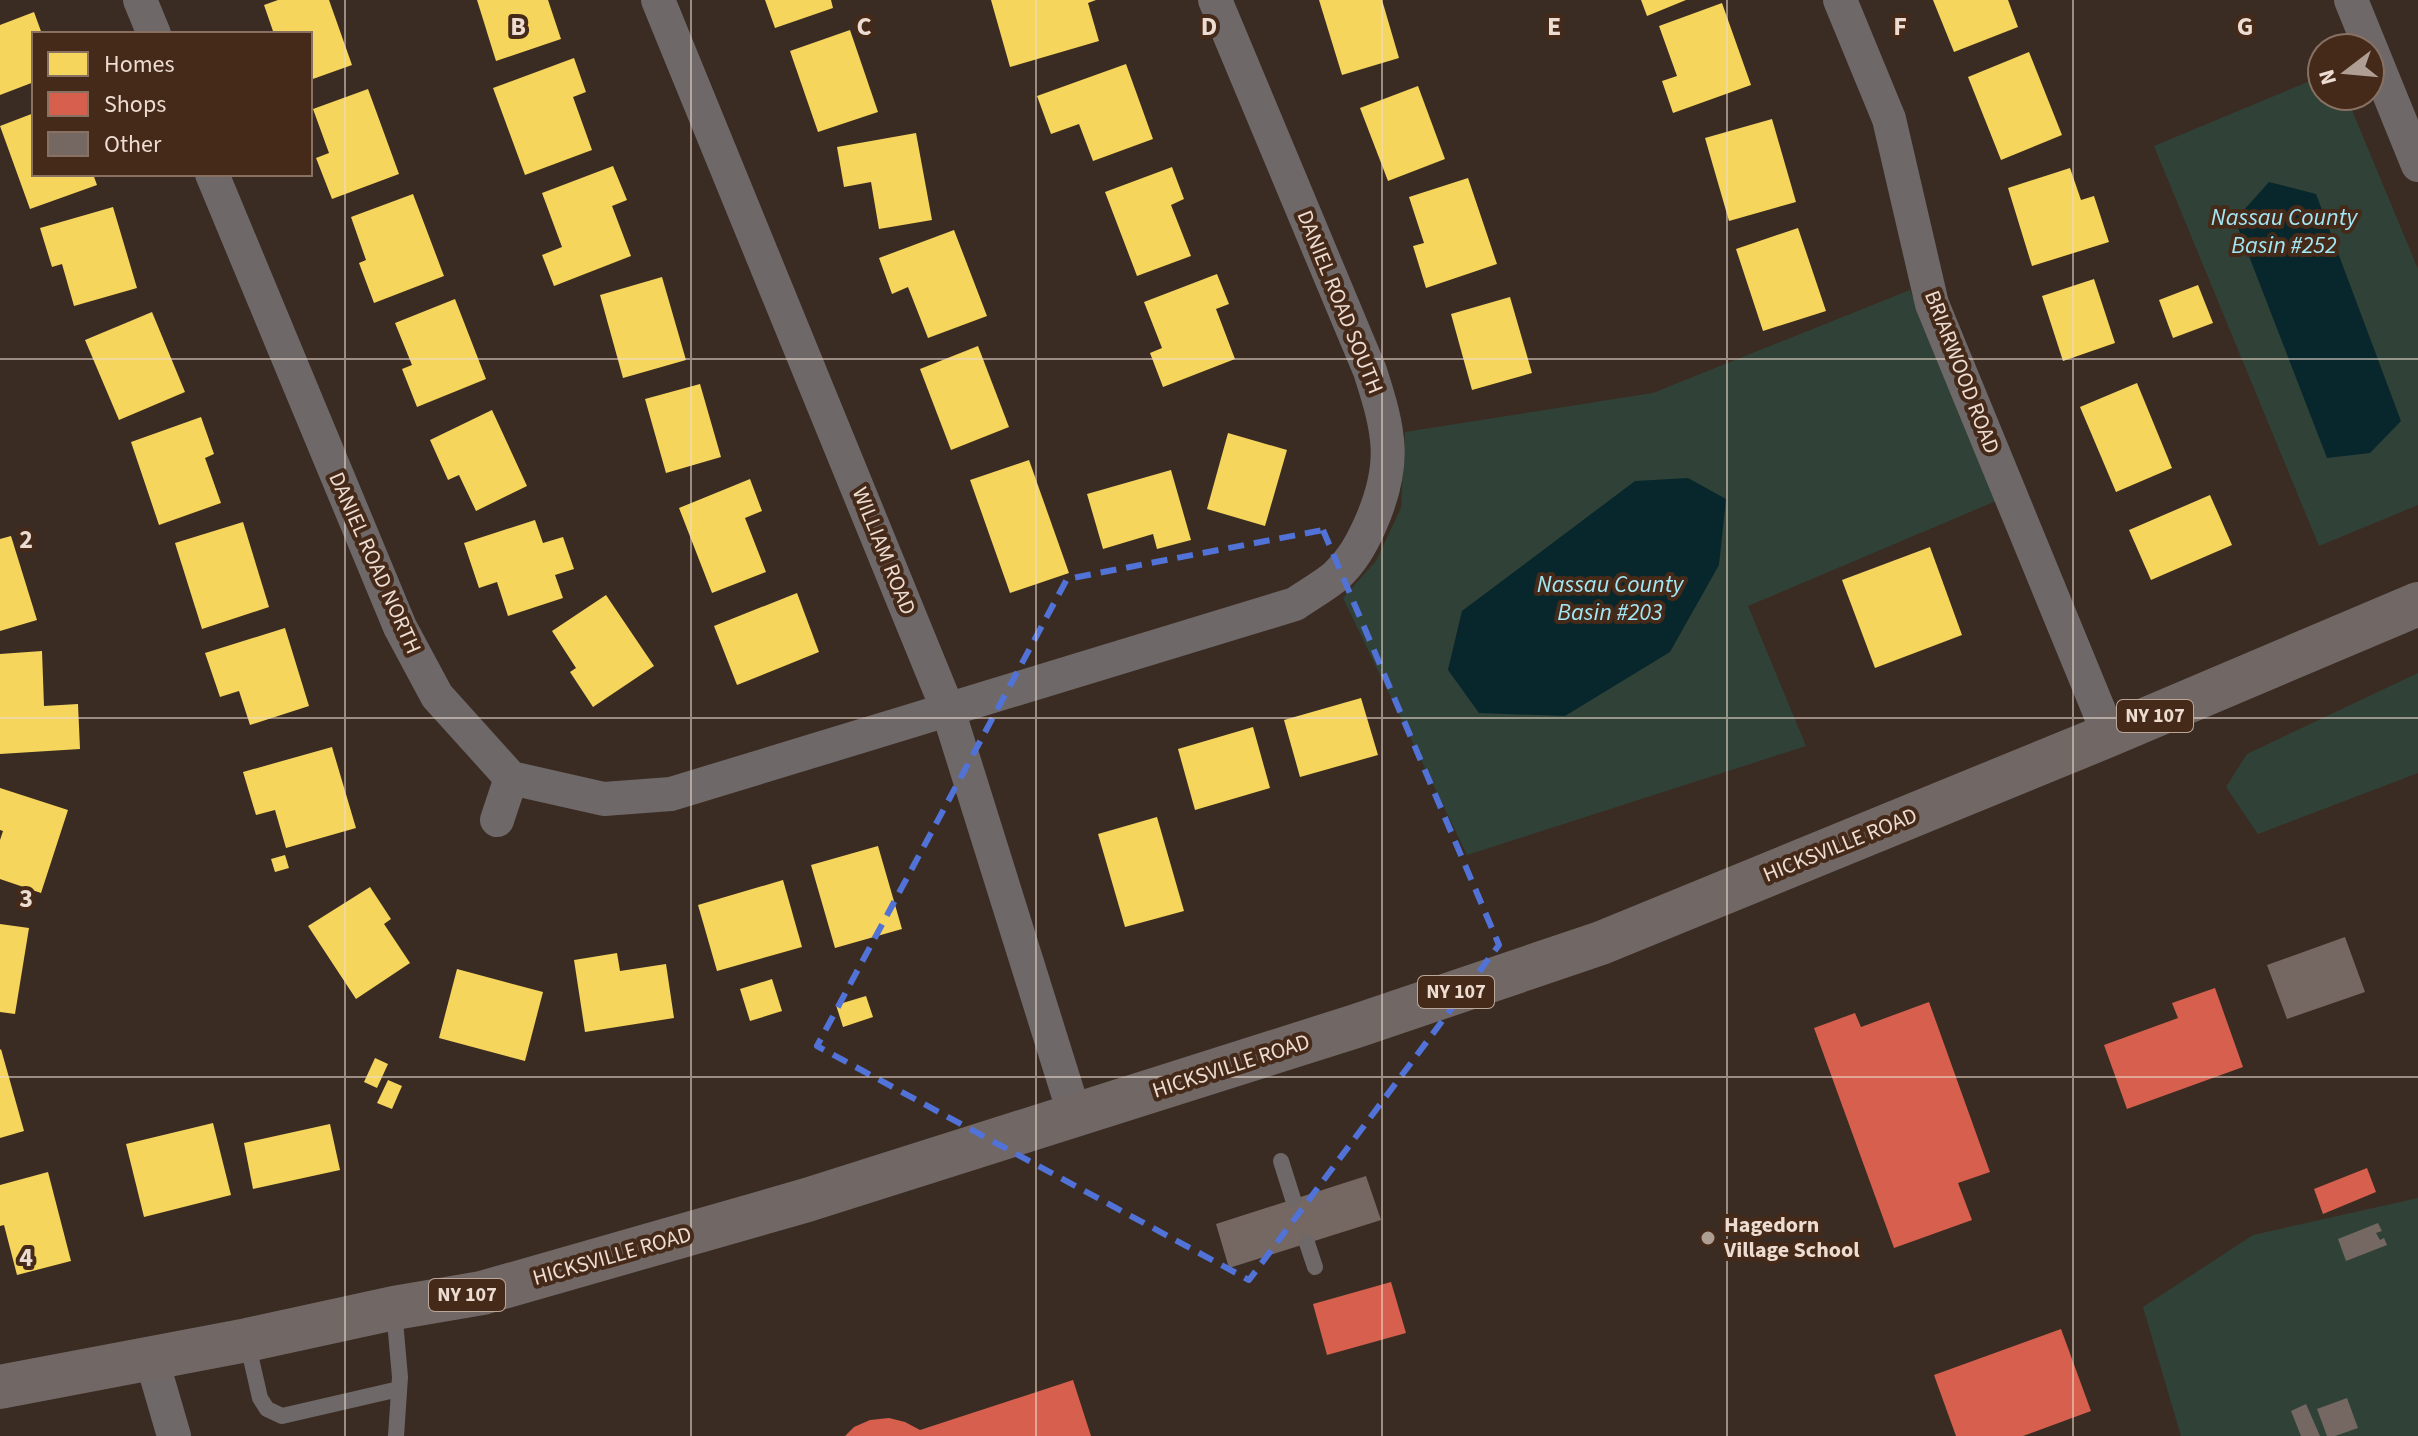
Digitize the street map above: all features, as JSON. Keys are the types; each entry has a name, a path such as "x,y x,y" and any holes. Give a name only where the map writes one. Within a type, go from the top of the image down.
{"main road":[{"name":"HICKSVILLE ROAD","path":"0,1387 482,1293 807,1200 1341,1031 1601,943 2109,735 2418,604"}],"street":[{"path":"140,0 153,32"},
{"name":"WILLIAM ROAD","path":"658,0 948,710 1075,1116"},
{"name":"DANIEL ROAD SOUTH","path":"948,710 1295,604 1335,576 1359,550 1382,498 1389,467 1384,415 1370,371 1215,0"},
{"name":"BRIARWOOD ROAD","path":"1840,0 1889,119 1932,304 2109,735"},
{"path":"2351,0 2418,165"},
{"name":"DANIEL ROAD NORTH","path":"213,176 400,627 437,696 511,778"},
{"path":"497,820 511,778 604,799 671,794 948,710"},
{"path":"135,1360 174,1436"}],"lane":[{"path":"1281,1161 1293,1199"},
{"path":"1307,1243 1315,1267"},
{"path":"394,1308 399,1389 396,1436"},
{"path":"247,1340 260,1398 267,1409 282,1416 399,1389"}],"highlighted area":[{"path":"1323,530 1499,945 1249,1280 817,1046 1067,579"}],"green space":[{"path":"2306,83 2306,112 2353,112 2418,269 2418,505 2319,546 2154,146"},
{"path":"1910,290 1996,501 1748,606 1806,746 1467,855 1343,598 1376,561 1401,508 1405,432 1653,393","holes":["1547,549 1448,670 1462,611"]},
{"path":"2418,673 2418,773 2258,834 2226,787 2247,754"},
{"path":"2418,1198 2418,1436 2181,1436 2143,1307 2253,1235"}],"water":[{"name":"Nassau County Basin #252","path":"2269,182 2316,194 2401,421 2370,453 2327,458 2235,220"},
{"name":"Nassau County Basin #203","path":"1688,478 1726,499 1719,565 1670,652 1565,716 1479,713 1448,670 1462,611 1635,481"}],"building: Homes":[{"path":"278,0 329,0 352,65 312,79 312,32 273,32 264,5"},
{"path":"477,0 548,0 561,39 496,61"},
{"path":"765,0 831,0 833,8 775,28"},
{"path":"991,0 1096,0 1088,3 1099,41 1010,67"},
{"path":"1319,0 1382,0 1399,58 1342,75"},
{"path":"1641,0 1686,0 1647,16"},
{"path":"1933,0 2008,0 2018,27 1954,52"},
{"path":"1722,3 1751,85 1673,113 1662,81 1677,76 1659,26"},
{"path":"34,12 41,32 32,32 32,83 0,95 0,25"},
{"path":"850,30 878,112 818,132 790,51"},
{"path":"2029,52 2062,135 2001,160 1968,77"},
{"path":"574,58 586,92 573,97 592,150 525,175 493,88"},
{"path":"1126,64 1153,139 1093,161 1079,124 1051,134 1037,96"},
{"path":"1418,86 1445,159 1388,181 1360,108"},
{"path":"368,89 399,174 332,199 316,158 329,153 313,109"},
{"path":"32,114 32,176 94,176 97,185 30,209 0,126"},
{"path":"1772,119 1796,202 1729,221 1705,138"},
{"path":"916,133 932,220 879,229 871,182 844,187 837,147"},
{"path":"613,166 627,200 612,206 631,256 554,286 542,255 562,247 542,193"},
{"path":"1172,167 1184,199 1171,205 1191,256 1137,276 1105,192"},
{"path":"2070,168 2081,200 2094,196 2109,242 2032,266 2008,188"},
{"path":"1468,178 1497,264 1426,288 1413,246 1424,243 1409,197"},
{"path":"413,194 444,276 374,303 359,263 366,260 351,217"},
{"path":"113,207 137,288 74,306 62,264 52,267 40,228"},
{"path":"1798,228 1826,311 1763,331 1736,249"},
{"path":"954,230 987,316 928,338 908,287 892,294 879,258"},
{"path":"1217,274 1229,304 1216,309 1235,359 1163,387 1150,353 1162,348 1144,302"},
{"path":"662,277 686,360 623,378 600,295"},
{"path":"2094,279 2115,343 2063,361 2042,296"},
{"path":"2198,285 2213,323 2173,338 2159,300"},
{"path":"1510,297 1532,373 1472,390 1451,314"},
{"path":"455,299 486,379 417,407 402,369 412,365 395,323"},
{"path":"152,312 185,392 119,420 85,340"},
{"path":"978,346 1009,427 951,450 920,369"},
{"path":"2137,383 2172,468 2116,492 2080,407"},
{"path":"700,384 721,457 666,473 645,399"},
{"path":"492,410 527,486 476,511 459,475 448,480 430,440"},
{"path":"201,417 214,454 205,458 221,503 159,525 131,442"},
{"path":"1228,433 1287,450 1265,526 1207,509"},
{"path":"1029,460 1069,573 1010,593 970,480"},
{"path":"1171,470 1191,540 1157,549 1153,534 1103,549 1087,494"},
{"path":"750,479 762,511 745,518 766,572 712,593 679,508"},
{"path":"2210,495 2232,545 2151,580 2129,530"},
{"path":"535,520 543,543 563,537 574,569 555,575 563,598 508,616 497,582 479,588 464,543"},
{"path":"243,522 269,607 202,629 175,543"},
{"path":"11,536 37,620 0,631 0,539"},
{"path":"1930,547 1962,635 1875,668 1842,580"},
{"path":"797,593 819,652 737,685 714,626"},
{"path":"606,595 654,666 593,707 570,672 576,668 552,631"},
{"path":"285,628 309,706 250,725 239,691 220,697 205,653"},
{"path":"42,651 44,706 78,704 80,749 0,754 0,654"},
{"path":"1361,698 1378,755 1300,777 1284,720"},
{"path":"1253,727 1270,788 1195,810 1178,749"},
{"path":"332,747 356,828 286,848 275,810 256,815 243,772"},
{"path":"0,788 68,810 41,893 0,879 0,840 3,831 0,830"},
{"path":"1157,817 1184,911 1125,927 1098,834"},
{"path":"878,846 902,929 835,948 811,865"},
{"path":"285,855 289,868 275,872 271,859"},
{"path":"783,880 802,947 717,971 698,905"},
{"path":"370,887 391,919 384,924 410,963 356,999 308,926"},
{"path":"0,924 29,928 15,1014 0,1012"},
{"path":"617,953 620,971 666,964 674,1018 585,1032 574,960"},
{"path":"457,969 543,992 525,1061 439,1038"},
{"path":"772,979 782,1011 750,1021 740,989"},
{"path":"866,996 873,1017 843,1027 836,1005"},
{"path":"0,1050 24,1131 0,1138"},
{"path":"375,1058 388,1064 377,1088 364,1082"},
{"path":"388,1080 402,1086 392,1109 377,1103"},
{"path":"213,1123 231,1195 144,1217 126,1144"},
{"path":"330,1124 340,1170 253,1189 244,1143"},
{"path":"48,1172 71,1261 17,1275 4,1225 0,1226 0,1185"}],"building: Shops":[{"path":"2215,988 2243,1067 2127,1109 2104,1045 2178,1018 2172,1003"},
{"path":"1929,1002 1990,1172 1958,1183 1972,1220 1894,1248 1814,1028 1855,1013 1861,1027"},
{"path":"2367,1168 2376,1192 2323,1214 2314,1189"},
{"path":"1391,1282 1406,1333 1327,1355 1313,1304"},
{"path":"2061,1329 2091,1411 2023,1436 1956,1436 1934,1375"},
{"path":"1073,1380 1091,1436 845,1436 854,1427 870,1420 889,1418 920,1430"}],"building: Other":[{"path":"2345,937 2365,992 2287,1019 2267,965"},
{"path":"1366,1176 1381,1220 1229,1268 1216,1224"},
{"path":"2378,1223 2382,1231 2376,1233 2380,1240 2384,1238 2387,1245 2346,1261 2338,1239"},
{"path":"2347,1398 2358,1428 2327,1436 2317,1409"},
{"path":"2306,1404 2320,1436 2301,1436 2291,1411"}],"place":[{"name":"Hagedorn Village School","path":"1708,1238"}]}
